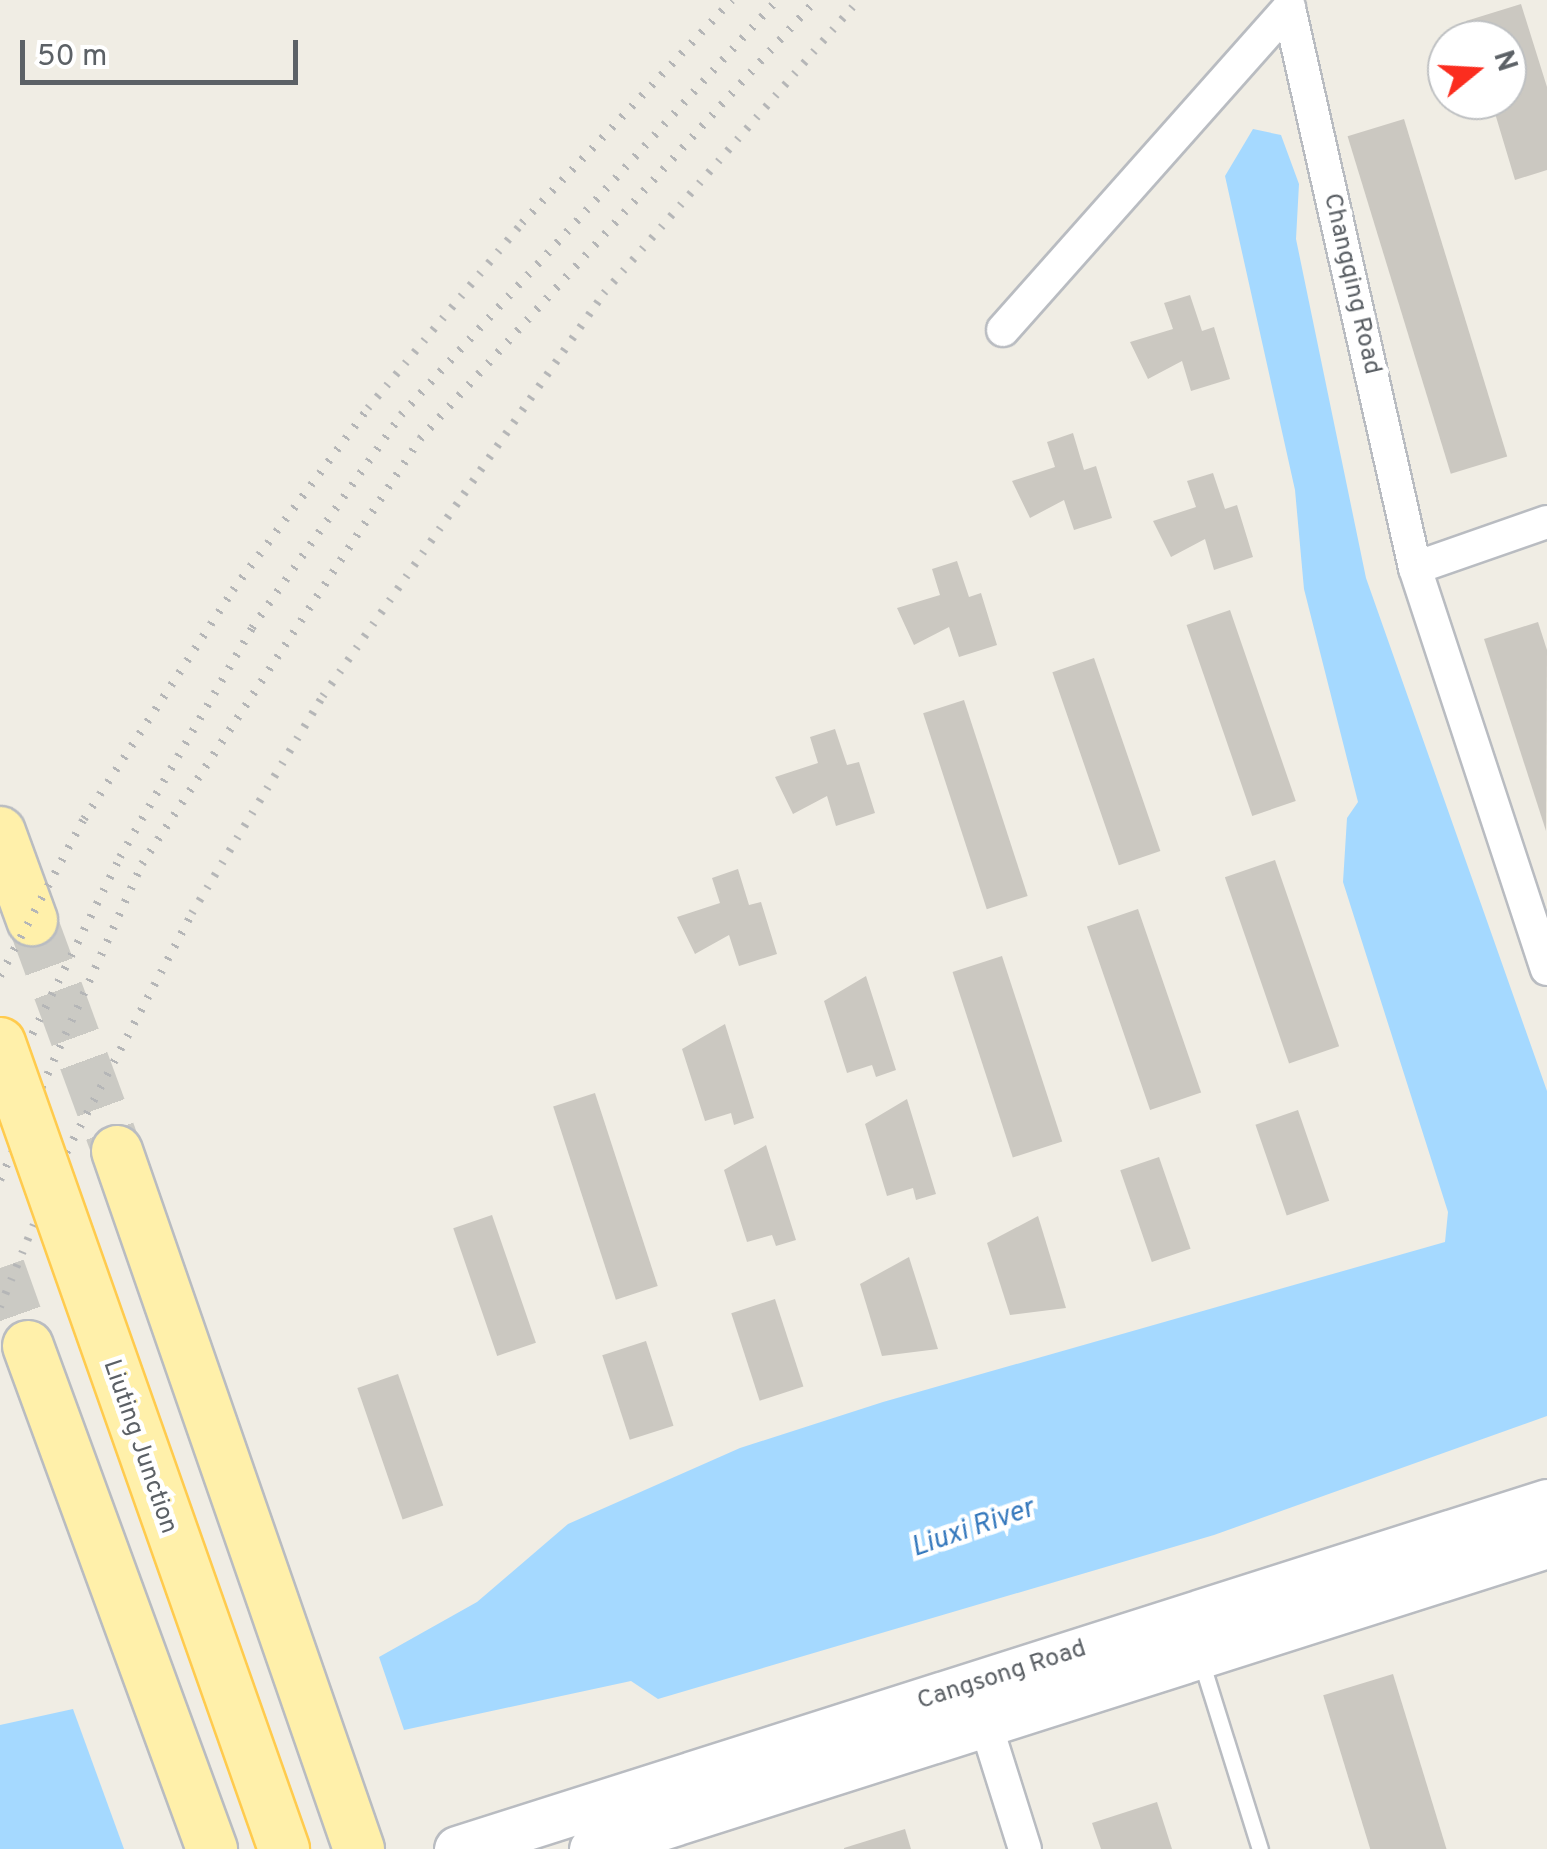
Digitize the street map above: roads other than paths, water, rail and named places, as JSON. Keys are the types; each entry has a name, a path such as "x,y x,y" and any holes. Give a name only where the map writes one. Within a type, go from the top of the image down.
{"main road":[{"path":"0,832 32,920"},
{"name":"Liuting Junction","path":"0,1043 284,1849"},
{"name":"Liuting Junction","path":"0,1148 256,1849"},
{"path":"116,1151 359,1849"},
{"path":"28,1346 212,1849"},
{"name":"Cangsong Road","path":"457,1849 1547,1502"},
{"name":"Cangsong Road","path":"592,1849 984,1719 1547,1545"}],"street":[{"name":"Changqing Road","path":"1003,330 1289,8 1415,568 1547,969"},
{"path":"1415,568 1547,522"},
{"path":"984,1719 1026,1849"}],"lane":[{"path":"1198,1653 1260,1849"}],"water":[{"name":"Liuxi River","path":"1253,129 1281,135 1299,184 1296,239 1366,578 1547,1091 1547,1416 1214,1535 658,1699 631,1681 404,1730 379,1657 477,1602 568,1524 740,1448 883,1402 1445,1242 1448,1212 1343,882 1347,818 1358,802 1304,589 1295,490 1225,176"},
{"path":"73,1709 124,1849 0,1849 0,1725"}],"tunnel":[{"path":"32,920 117,1151"},
{"path":"0,1268 28,1346"}],"railway":[{"path":"0,976 84,819 233,590 368,408 522,223 732,0"},
{"path":"0,1099 120,857 252,628 401,415 777,0"},
{"path":"0,1180 142,864 420,439 816,0"},
{"path":"0,1307 53,1178 192,913 323,696 604,293 859,0"}]}
